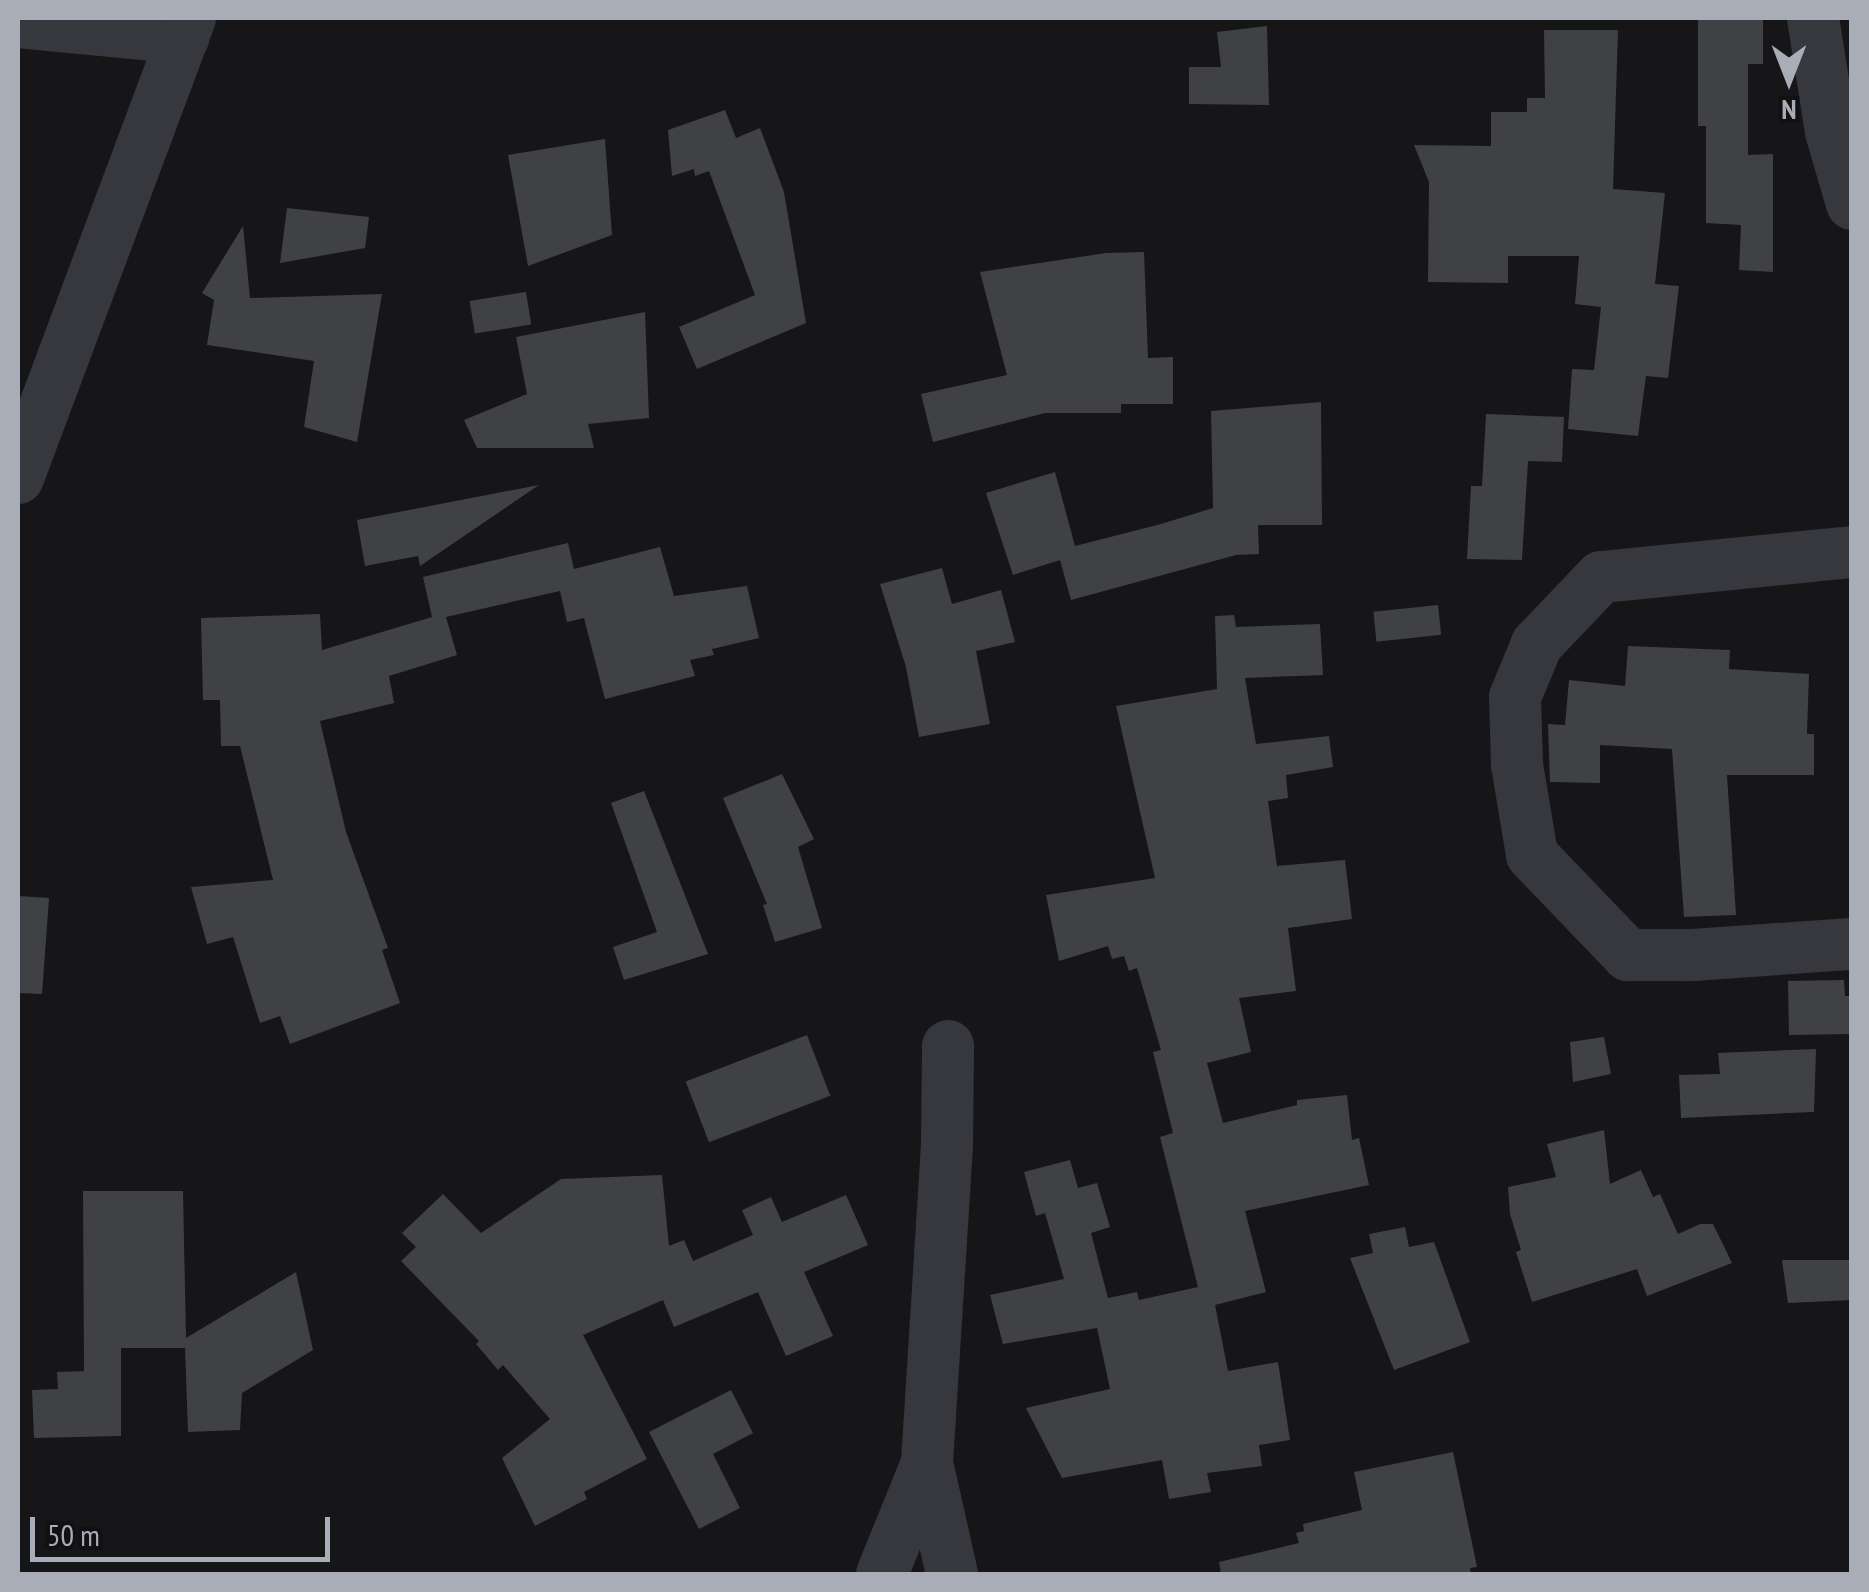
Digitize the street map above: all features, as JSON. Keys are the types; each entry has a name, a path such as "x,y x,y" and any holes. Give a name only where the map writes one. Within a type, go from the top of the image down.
{"street":[{"path":"1813,18 1831,132 1852,204"},
{"path":"18,22 187,28 18,478"},
{"path":"1852,552 1602,577 1537,644 1515,698 1517,765 1532,855 1628,955 1692,955 1852,944"},
{"path":"948,1046 933,1485 952,1574"},
{"path":"882,1574 933,1485"},
{"path":"933,1485 984,1567 996,1574"}],"building":[{"path":"1698,18 1763,18 1763,64 1748,64 1748,155 1773,154 1773,272 1739,270 1741,225 1706,223 1706,126 1698,126"},
{"path":"1267,26 1269,105 1189,104 1189,67 1221,67 1217,32"},
{"path":"1544,30 1618,30 1613,189 1665,193 1655,284 1679,286 1668,378 1646,376 1638,436 1568,429 1572,369 1594,370 1601,307 1575,304 1579,256 1508,256 1508,283 1428,282 1429,182 1414,145 1491,146 1491,112 1527,112 1527,98 1545,98"},
{"path":"725,110 736,138 760,128 784,192 806,323 697,369 679,327 755,295 709,171 695,176 694,169 672,176 668,130"},
{"path":"605,139 612,235 528,266 508,155"},
{"path":"287,208 369,217 365,248 280,263"},
{"path":"243,226 250,298 382,294 357,442 304,427 314,361 207,345 214,300 202,293"},
{"path":"1144,252 1148,358 1173,357 1173,404 1121,404 1121,413 1045,413 933,442 921,394 1007,375 980,272 1106,253"},
{"path":"526,292 531,325 475,334 470,301"},
{"path":"645,312 649,418 588,424 594,448 477,448 464,420 527,394 516,337"},
{"path":"1321,402 1322,525 1258,525 1259,554 1236,555 1071,600 1060,560 1013,575 986,493 1055,472 1075,546 1161,524 1213,508 1211,411"},
{"path":"1486,414 1564,417 1562,462 1528,461 1522,560 1467,559 1471,486 1482,486"},
{"path":"539,485 420,566 418,556 365,566 357,520"},
{"path":"568,543 574,569 660,547 674,596 747,586 759,638 712,649 714,655 690,660 695,676 605,699 584,618 567,622 560,591 446,617 457,655 389,676 394,703 320,721 346,832 388,948 382,950 400,1003 290,1044 280,1016 260,1023 233,937 207,944 191,887 273,880 240,746 221,746 220,700 203,700 201,618 320,614 322,650 432,617 423,577"},
{"path":"942,568 952,604 1001,590 1015,642 976,651 990,724 919,737 906,667 880,584"},
{"path":"1438,605 1441,635 1376,642 1373,612"},
{"path":"1234,615 1236,627 1320,624 1323,675 1245,678 1256,744 1329,736 1333,767 1286,775 1288,798 1268,801 1277,866 1345,860 1352,919 1288,928 1296,991 1239,998 1251,1052 1207,1063 1223,1123 1297,1105 1297,1100 1347,1095 1352,1140 1359,1138 1369,1185 1245,1211 1266,1292 1215,1305 1228,1371 1278,1362 1290,1440 1259,1445 1262,1466 1207,1473 1211,1492 1169,1499 1162,1460 1062,1478 1026,1408 1110,1389 1097,1328 1003,1344 990,1295 1064,1279 1045,1213 1036,1216 1024,1172 1070,1160 1078,1188 1097,1183 1110,1227 1091,1233 1108,1298 1137,1292 1139,1300 1198,1287 1160,1137 1173,1133 1153,1052 1161,1050 1137,968 1129,971 1124,956 1112,959 1108,946 1059,961 1046,895 1155,878 1116,706 1217,689 1215,616"},
{"path":"1628,646 1730,650 1729,669 1809,674 1807,734 1814,734 1814,775 1727,775 1736,915 1684,917 1672,749 1600,745 1600,783 1550,782 1548,724 1565,725 1569,680 1625,686"},
{"path":"782,774 814,839 798,847 822,928 775,942 763,905 767,904 723,798"},
{"path":"644,791 708,954 624,980 613,947 657,932 611,803"},
{"path":"18,896 49,898 42,994 18,993"},
{"path":"1844,980 1845,996 1852,996 1852,1034 1789,1035 1788,981"},
{"path":"807,1035 830,1096 709,1142 686,1082"},
{"path":"1604,1037 1611,1074 1573,1082 1570,1042"},
{"path":"1816,1049 1814,1112 1681,1118 1679,1075 1720,1074 1718,1053"},
{"path":"1604,1130 1610,1184 1641,1170 1653,1197 1660,1194 1678,1234 1700,1224 1713,1224 1732,1263 1647,1296 1637,1269 1532,1302 1516,1252 1521,1250 1510,1214 1508,1187 1556,1177 1547,1144"},
{"path":"662,1175 669,1246 684,1240 693,1261 753,1235 742,1210 771,1197 782,1222 846,1195 868,1245 804,1272 833,1336 786,1356 758,1292 674,1327 663,1300 583,1335 647,1459 584,1492 587,1499 535,1526 502,1458 550,1419 503,1365 498,1370 476,1344 479,1341 401,1261 416,1247 402,1233 443,1194 481,1233 561,1179"},
{"path":"83,1191 183,1191 186,1338 296,1272 313,1350 242,1393 240,1430 188,1432 185,1348 121,1348 121,1436 34,1438 32,1390 58,1389 57,1372 84,1371"},
{"path":"1405,1227 1409,1247 1434,1242 1470,1342 1394,1370 1350,1258 1373,1253 1369,1234"},
{"path":"1782,1260 1852,1260 1852,1300 1788,1303"},
{"path":"731,1390 753,1433 713,1454 740,1508 699,1529 649,1432"},
{"path":"1453,1452 1477,1567 1470,1568 1471,1574 1221,1574 1219,1562 1299,1543 1296,1533 1304,1531 1303,1524 1362,1510 1354,1472"}]}
